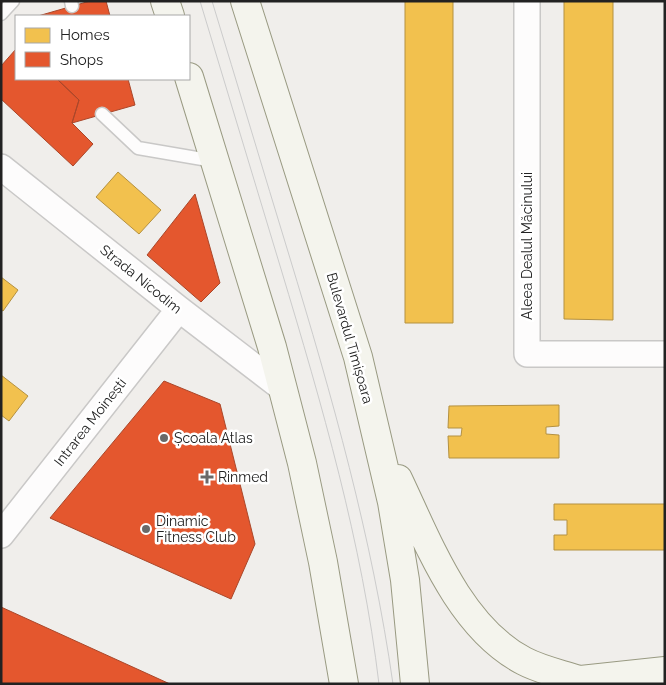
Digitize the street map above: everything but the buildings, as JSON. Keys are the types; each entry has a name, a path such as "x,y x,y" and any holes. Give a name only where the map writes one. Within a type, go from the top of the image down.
{"main road":[{"path":"165,1 170,15"},
{"name":"Bulevardul Timișoara","path":"245,1 358,357 377,433 392,502 405,580 415,684"},
{"path":"190,80 272,347 302,463 316,526 344,684"},
{"path":"377,433 421,529 448,582 468,612 488,636 507,651 525,662 579,680"},
{"path":"549,684 665,671"}],"street":[{"name":"Aleea Dealul Măcinului","path":"528,1 527,354 665,354"},
{"name":"Strada Nicodim","path":"1,167 282,388"},
{"name":"Intrarea Moinești","path":"1,535 180,309"}],"lane":[{"path":"1,14 13,1"},
{"path":"102,114 138,148 214,161"}],"tram line":[{"path":"200,1 326,423 362,578 379,684"},
{"path":"212,1 305,308 335,414 374,575 393,684"}],"place":[{"name":"Școala Atlas","path":"164,438"},
{"name":"Rinmed","path":"207,477"},
{"name":"Dinamic Fitness Club","path":"146,529"}]}
